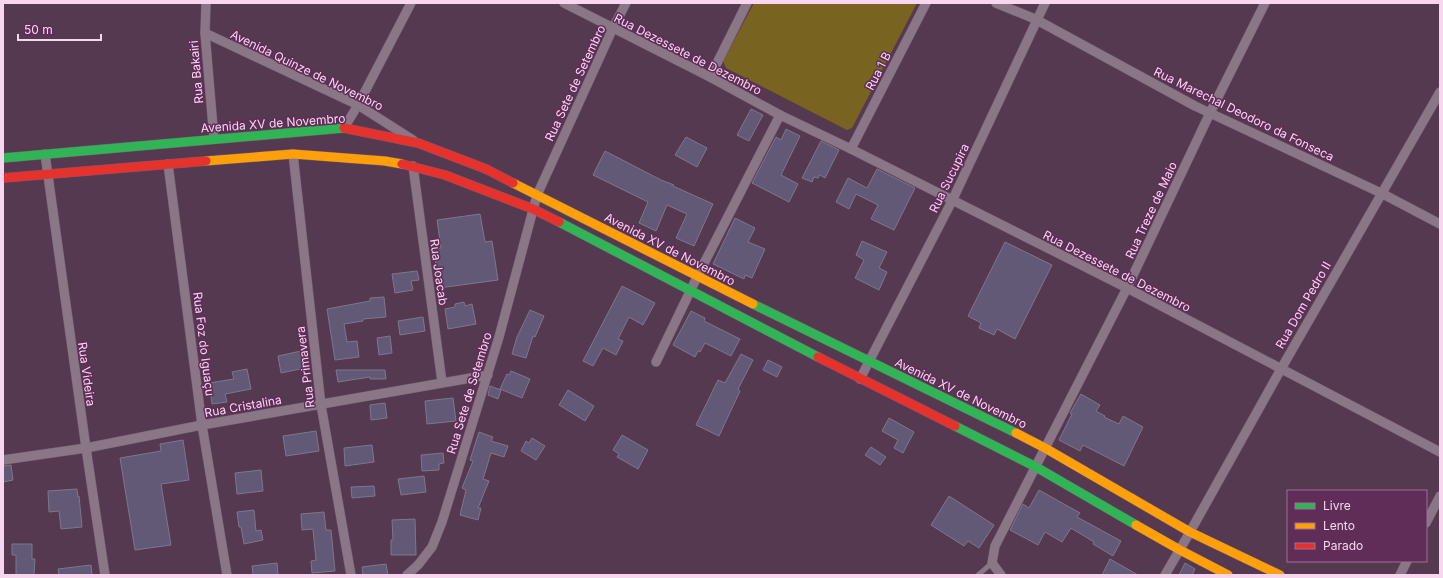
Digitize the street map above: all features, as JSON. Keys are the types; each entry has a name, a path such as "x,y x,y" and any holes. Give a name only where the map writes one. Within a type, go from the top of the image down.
{"main road":[{"name":"Avenida XV de Novembro","path":"3,158 344,128 418,143 486,170 697,277 870,360 1045,448 1190,532 1280,575"},
{"path":"3,178 293,154 385,161 413,166 445,175 533,209 690,291 1036,467 1180,550 1228,575"}],"street":[{"name":"Rua Bakairi","path":"206,3 205,33 214,139"},
{"path":"344,128 358,105 411,3"},
{"name":"Rua Dezessete de Dezembro","path":"564,3 710,77 780,115 851,149 1127,288 1440,452"},
{"name":"Rua Sete de Setembro","path":"407,575 418,565 432,547 442,522 500,338 537,195 613,28 626,3"},
{"path":"710,77 747,3"},
{"name":"Rua 1 B","path":"851,149 926,3"},
{"name":"Rua Marechal Deodoro da Fonseca","path":"996,3 1036,20 1195,106 1381,193 1440,224"},
{"name":"Rua Sucupira","path":"860,378 952,201 1045,3"},
{"name":"Rua Treze de Maio","path":"992,564 995,546 1127,288 1210,113 1265,3"},
{"name":"Avenida Quinze de Novembro","path":"205,33 358,105 418,143"},
{"name":"Rua Dom Pedro II","path":"1180,550 1281,369 1440,92"},
{"path":"656,362 697,277 780,115"},
{"name":"Rua Videira","path":"45,154 105,575"},
{"name":"Rua Primavera","path":"293,154 321,405 351,575"},
{"name":"Rua Foz do Iguaçu","path":"168,164 202,425 227,575"},
{"name":"Rua Joacab","path":"413,166 442,382"},
{"name":"Rua Cristalina","path":"3,460 86,448 202,425 488,375"},
{"path":"1427,522 1440,496"},
{"path":"1165,575 1180,550"},
{"path":"1400,575 1406,562"},
{"path":"992,564 1001,575"}],"lane":[{"path":"978,575 992,564"}],"shaded area":[{"path":"754,3 917,3 852,128 847,130 726,68 723,61"}],"building":[{"path":"751,109 763,115 749,141 737,135"},
{"path":"786,129 800,136 781,175 798,184 789,202 752,183 776,137 781,140"},
{"path":"686,137 707,148 697,167 675,155"},
{"path":"821,141 839,150 825,178 820,175 818,178 814,177 812,182 802,178"},
{"path":"605,151 661,180 674,185 673,186 713,204 694,246 676,238 687,214 667,205 656,231 639,223 648,202 593,175"},
{"path":"877,169 915,188 894,230 871,219 878,205 856,194 849,209 836,202 848,178 867,188"},
{"path":"480,214 485,242 492,241 498,280 439,288 434,249 441,248 437,220"},
{"path":"735,218 755,228 748,242 765,249 752,278 745,275 744,279 713,264"},
{"path":"862,241 887,252 879,268 887,272 879,290 855,278 864,260 856,255"},
{"path":"1005,242 1052,265 1015,339 997,329 994,335 979,328 981,323 968,316"},
{"path":"417,271 419,280 411,281 413,290 395,293 392,274"},
{"path":"622,286 655,303 643,325 629,317 618,339 623,341 616,355 603,348 593,366 583,361"},
{"path":"384,297 386,317 363,319 363,321 344,324 347,342 357,341 359,357 335,360 327,309 370,301 370,298"},
{"path":"464,302 465,306 472,304 476,324 448,329 445,309 455,307 455,304"},
{"path":"530,310 544,316 535,337 533,336 526,358 512,354 517,337"},
{"path":"691,311 705,318 704,321 740,339 731,356 705,343 695,357 673,345"},
{"path":"423,317 425,331 400,335 398,321"},
{"path":"390,336 392,353 379,355 377,338"},
{"path":"301,351 305,368 281,373 278,356"},
{"path":"741,354 753,360 738,389 740,391 719,436 696,425 718,380 725,383"},
{"path":"768,360 782,367 777,377 763,370"},
{"path":"247,369 251,389 225,394 227,402 212,404 209,383 234,379 232,372"},
{"path":"336,370 385,370 386,379 370,379 370,377 338,382"},
{"path":"511,371 530,379 522,398 500,389 507,374 509,375"},
{"path":"490,386 501,390 498,399 488,395"},
{"path":"568,390 594,406 585,421 559,405"},
{"path":"1081,394 1100,405 1096,411 1105,416 1104,417 1119,424 1123,416 1143,427 1124,466 1083,445 1080,451 1059,440 1072,414 1070,413"},
{"path":"453,398 456,421 427,424 425,401"},
{"path":"385,403 387,418 371,420 370,405"},
{"path":"889,418 914,432 903,453 894,448 898,440 882,431"},
{"path":"316,431 319,451 286,456 283,436"},
{"path":"479,432 493,437 491,441 508,446 504,457 491,453 483,479 489,481 478,508 481,508 478,520 460,515 466,490 462,488 473,461 470,460"},
{"path":"622,435 648,450 638,469 617,457 619,454 613,450"},
{"path":"532,438 545,446 536,460 521,451 526,441 529,443"},
{"path":"183,440 189,480 161,484 171,545 135,550 120,458 161,451 160,444"},
{"path":"372,445 374,462 345,466 344,448"},
{"path":"871,447 886,457 880,465 865,455"},
{"path":"443,453 444,463 439,464 439,470 422,471 421,455"},
{"path":"11,465 13,480 3,482 3,466"},
{"path":"261,470 263,491 237,494 235,473"},
{"path":"424,476 426,492 401,495 398,479"},
{"path":"374,486 375,496 352,498 351,487"},
{"path":"77,489 82,527 61,529 59,511 49,512 48,491"},
{"path":"1039,490 1080,513 1077,517 1121,541 1113,556 1071,528 1062,542 1045,532 1038,545 1010,530 1023,504 1029,508"},
{"path":"949,496 994,525 979,548 968,541 964,546 931,525"},
{"path":"254,510 256,531 261,530 263,540 244,544 241,527 239,527 237,512"},
{"path":"324,512 326,530 331,530 335,571 312,573 311,561 316,560 313,529 302,530 301,514"},
{"path":"415,519 416,555 391,555 391,540 393,540 392,520"},
{"path":"12,544 32,544 32,559 35,559 34,575 16,575 16,555 12,555"},
{"path":"1110,559 1138,575 1102,575"},
{"path":"277,563 278,575 253,575 252,566"},
{"path":"1185,563 1195,569 1192,575 1179,575"},
{"path":"386,564 388,575 363,575 362,567"},
{"path":"91,565 92,575 59,575 58,569"}],"traffic: fast":[{"path":"3,158 344,128"},
{"path":"559,222 818,357"},
{"path":"753,304 1016,433"},
{"path":"955,426 1036,467 1136,525"}],"traffic: slow":[{"path":"206,161 293,154 385,161 402,164"},
{"path":"513,183 753,304"},
{"path":"1016,433 1045,448 1190,532 1280,575"},
{"path":"1136,525 1228,575"}],"traffic: jam":[{"path":"344,128 418,143 486,169 513,183"},
{"path":"3,178 206,161"},
{"path":"402,164 445,175 533,209 559,222"},
{"path":"818,357 955,426"}]}
